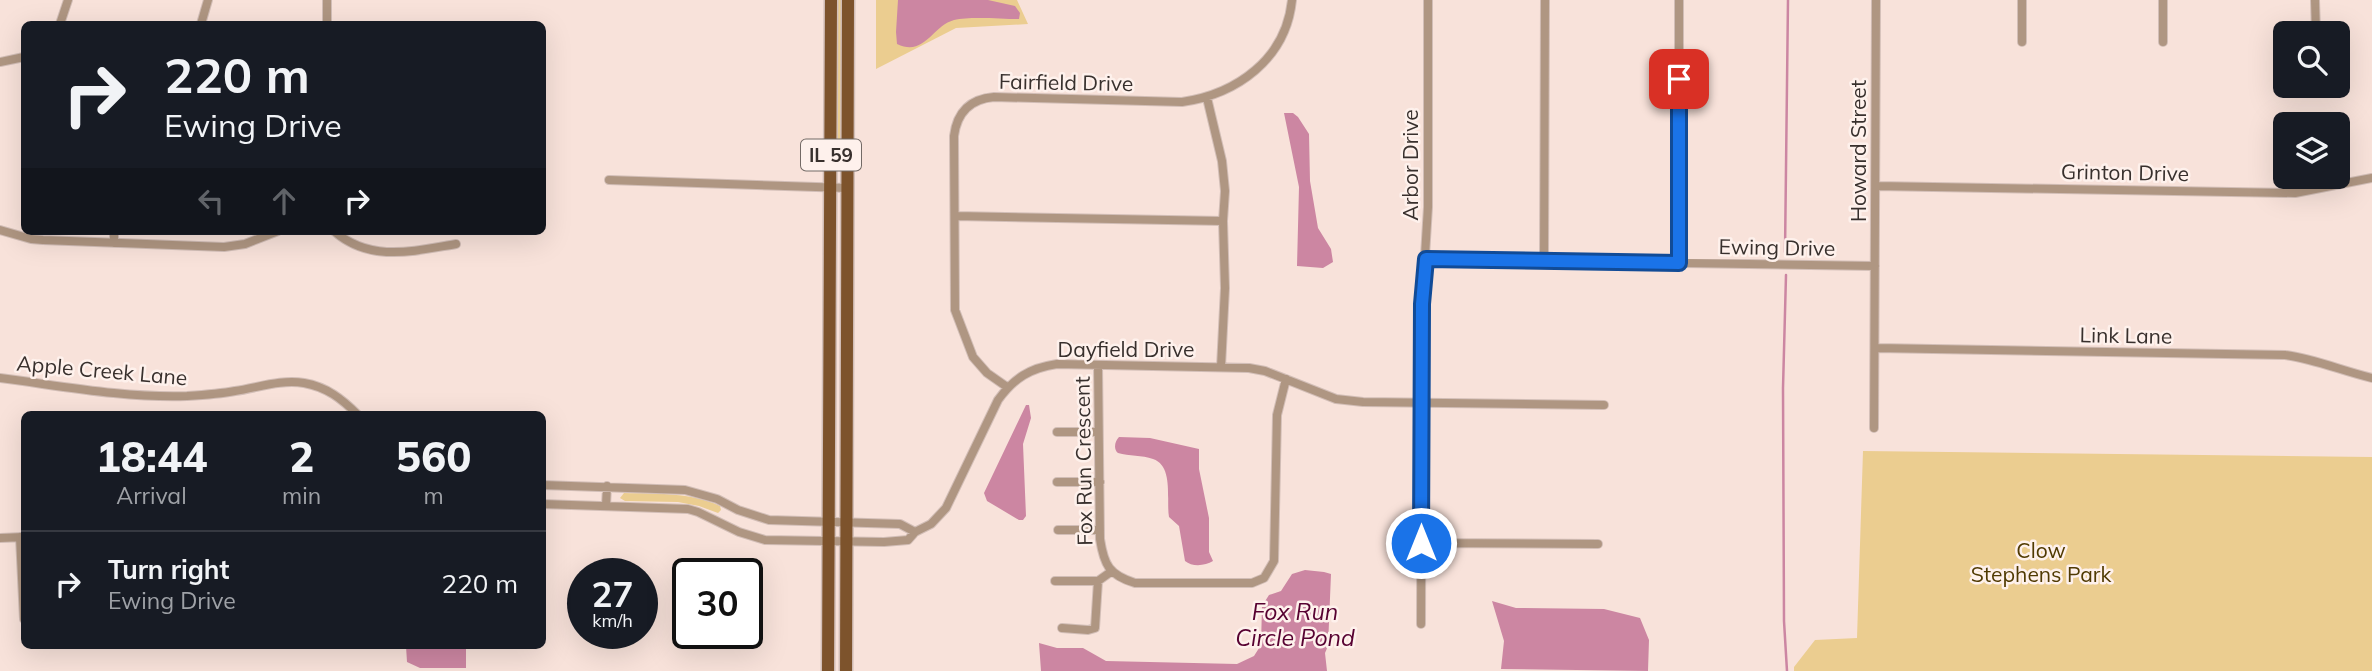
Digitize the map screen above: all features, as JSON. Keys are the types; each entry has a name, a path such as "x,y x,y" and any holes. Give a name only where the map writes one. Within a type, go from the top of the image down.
{"main road":[{"name":"IL 59","path":"828,671 831,0"},
{"name":"IL 59","path":"846,671 848,0"}],"street":[{"path":"61,21 68,0"},
{"path":"202,21 208,0"},
{"path":"327,0 327,21"},
{"name":"Fairfield Drive","path":"1007,387 987,373 973,358 955,310 955,127 960,114 971,103 994,97 1182,102 1207,98 1247,79 1264,62 1281,37 1292,0"},
{"name":"Arbor Drive","path":"1421,624 1422,304 1426,259 1428,0"},
{"path":"1544,261 1545,0"},
{"path":"1679,0 1679,263"},
{"name":"Howard Street","path":"1874,428 1876,0"},
{"path":"2022,0 2022,42"},
{"path":"2163,0 2163,42"},
{"path":"2315,0 2316,21"},
{"path":"0,62 21,58"},
{"path":"1207,98 1222,161 1225,191 1221,367"},
{"name":"Grinton Drive","path":"1876,186 2295,193 2372,178"},
{"path":"609,180 848,188"},
{"path":"955,216 1223,221"},
{"path":"0,230 31,239 225,247 255,241 269,235"},
{"path":"114,235 114,243"},
{"path":"338,235 360,248 377,252 397,253 456,244"},
{"name":"Ewing Drive","path":"1426,259 1875,266"},
{"name":"Link Lane","path":"1876,348 2285,355 2310,359 2372,378"},
{"name":"Dayfield Drive","path":"546,504 688,509 738,532 765,540 908,540 915,532 931,524 946,508 998,400 1007,387 1018,377 1037,367 1057,364 1249,368 1265,370 1336,399 1363,402 1604,405"},
{"name":"Fox Run Crescent","path":"1098,365 1100,530 1104,561 1118,578 1135,583 1252,583 1264,578 1274,561 1277,415 1286,379"},
{"name":"Apple Creek Lane","path":"0,378 147,395 199,395 280,383 301,383 323,388 343,400 354,411"},
{"path":"1057,432 1098,432"},
{"path":"1056,482 1100,481"},
{"path":"546,485 685,490 717,499 762,519 900,524 915,532"},
{"path":"606,506 607,486"},
{"path":"1058,530 1100,530"},
{"path":"0,538 21,537"},
{"path":"1421,543 1598,544"},
{"path":"1055,581 1098,581 1112,570"},
{"path":"1062,628 1095,628 1098,581"}],"green space":[{"path":"837,0 842,0 842,167 836,167"},
{"path":"876,0 1017,0 1028,24 956,28 876,69"},
{"name":"Clow Stephens Park","path":"1863,451 2372,457 2372,671 1794,671 1794,667 1815,640 1857,638"},
{"path":"624,493 697,498 720,506 721,510 718,513 678,502 625,501 620,498"}],"water":[{"path":"898,0 988,0 1015,6 1020,13 1019,19 954,20 946,23 922,44 907,47 897,44"},
{"path":"1284,113 1293,113 1298,117 1309,134 1310,181 1318,228 1331,249 1333,262 1323,268 1297,266 1299,187"},
{"path":"1026,405 1029,405 1031,418 1023,444 1026,516 1019,520 987,501 984,493"},
{"name":"Fox Run Circle Pond","path":"1119,437 1150,438 1199,449 1199,469 1209,518 1209,552 1213,561 1199,565 1185,561 1179,526 1169,517 1168,484 1164,469 1153,459 1118,453 1115,445"},
{"name":"Fox Run Circle Pond","path":"1305,570 1331,574 1328,646 1325,653 1327,671 1041,671 1039,643 1057,648 1083,648 1106,661 1237,664 1254,656 1261,645 1262,606 1269,595 1281,591 1292,574"},
{"path":"1492,601 1516,608 1604,609 1640,618 1649,640 1648,671 1501,669 1504,641"},
{"path":"406,649 466,649 466,668 420,668 407,662"}],"waterway":[{"path":"1785,252 1788,0"},
{"path":"1786,275 1783,388 1784,621 1787,671"}],"route":[{"path":"1421,543 1422,304 1426,259 1679,263 1679,79"}]}
